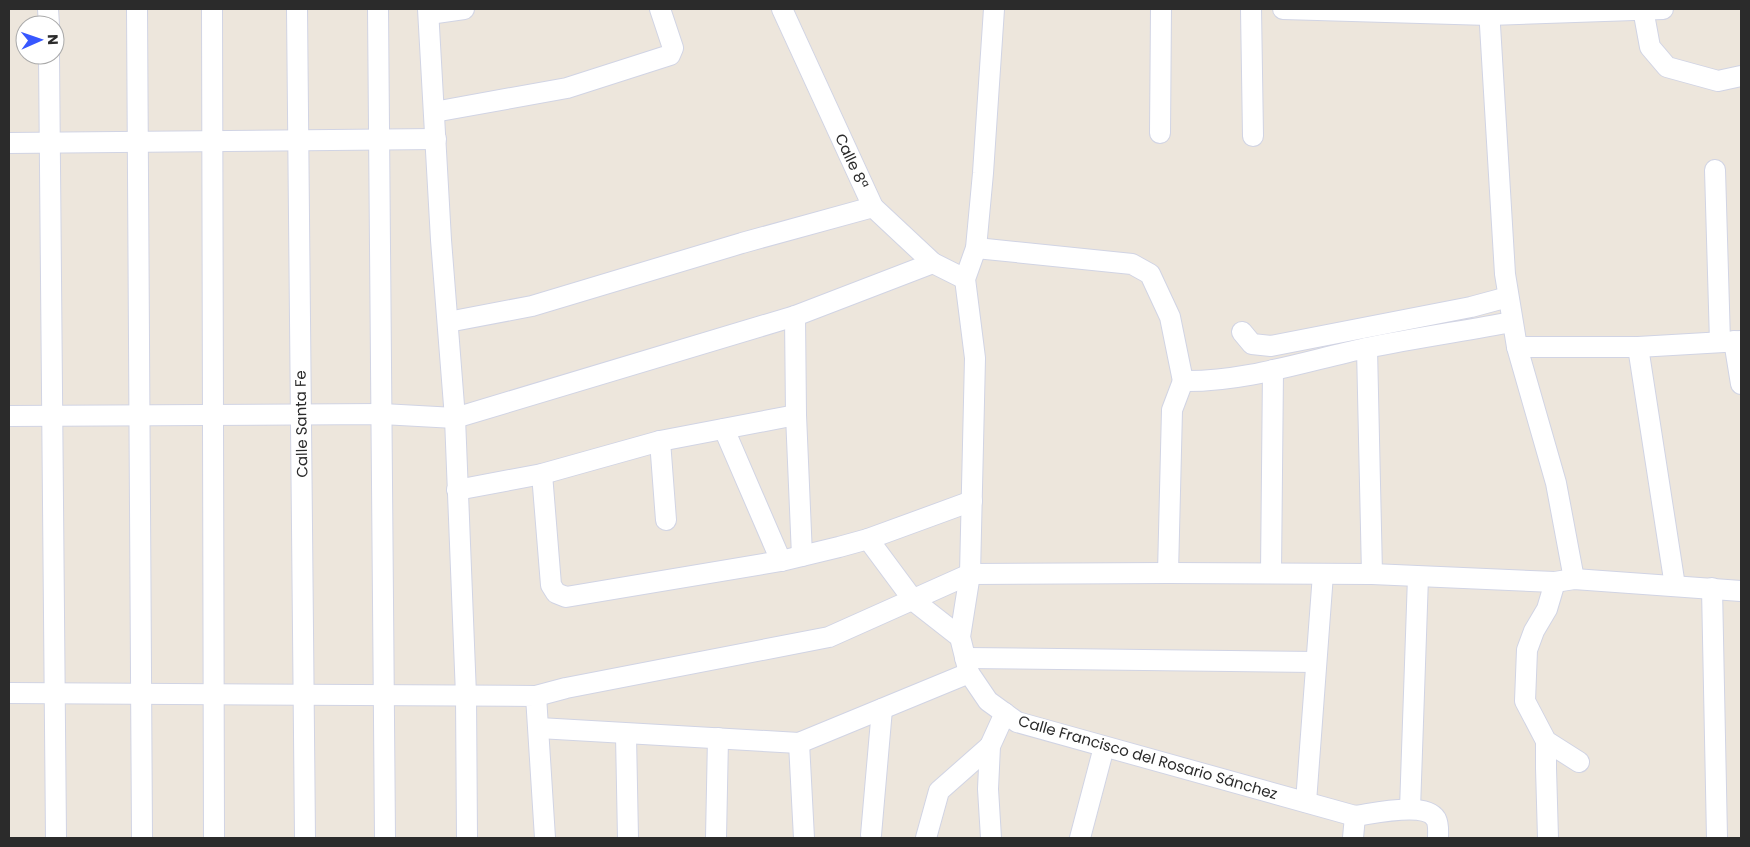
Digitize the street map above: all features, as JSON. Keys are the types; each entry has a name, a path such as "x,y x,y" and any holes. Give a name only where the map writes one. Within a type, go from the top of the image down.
{"street":[{"path":"137,9 142,838"},
{"path":"212,9 214,838"},
{"name":"Calle Santa Fe","path":"297,9 305,838"},
{"path":"378,9 385,838"},
{"path":"464,9 429,11 441,240 455,418 466,695 467,838"},
{"path":"434,112 567,88 670,54 673,48 660,9"},
{"name":"Calle 8ª","path":"782,9 873,207 933,263 965,279"},
{"name":"Calle Francisco del Rosario Sánchez","path":"994,9 976,248 965,279 975,358 970,574 960,637 967,665 988,701 1017,722 1355,816"},
{"path":"1160,133 1162,9"},
{"path":"1251,9 1253,136"},
{"path":"1283,9 1489,12 1663,9"},
{"path":"1643,9 1650,47 1667,67 1718,81 1741,76"},
{"path":"1489,12 1508,297 1517,347 1556,483 1574,579"},
{"path":"49,65 56,838"},
{"path":"9,143 436,139"},
{"path":"1715,170 1732,342 1741,384"},
{"path":"448,322 532,306 742,243 873,207"},
{"path":"976,248 1132,264 1150,274 1170,317 1183,381 1172,410 1168,573"},
{"path":"9,416 382,414 455,418 795,316 933,263"},
{"path":"1242,332 1252,344 1271,346 1471,307 1508,297"},
{"path":"795,316 796,415 802,556"},
{"path":"1183,381 1226,378 1273,370 1367,348 1512,322"},
{"path":"1517,347 1638,348 1732,342"},
{"path":"1367,348 1372,574"},
{"path":"1638,348 1675,586"},
{"path":"1271,573 1273,370"},
{"path":"457,490 542,474 660,441 796,415"},
{"path":"724,429 781,561"},
{"path":"660,441 666,520"},
{"path":"542,474 551,585 556,593 566,597 781,561 868,538 972,501"},
{"path":"868,538 914,600 960,637"},
{"path":"9,693 536,696 566,688 829,637 970,574 1372,574 1555,582 1574,579 1741,591"},
{"path":"1306,802 1323,574"},
{"path":"1410,809 1418,577"},
{"path":"1548,838 1546,741 1525,702 1527,650 1534,630 1547,609 1555,582"},
{"path":"1712,588 1718,838"},
{"path":"539,728 626,735 799,743 882,708 967,665 1316,662"},
{"path":"536,696 545,838"},
{"path":"871,835 882,708"},
{"path":"991,838 988,789 990,746 1004,713"},
{"path":"626,735 628,838"},
{"path":"716,838 718,738"},
{"path":"1546,741 1579,762"},
{"path":"799,743 804,838"},
{"path":"926,838 939,791 990,746"},
{"path":"1080,838 1104,747"},
{"path":"1354,838 1355,816 1410,809 1427,811 1435,817 1438,825 1438,838"}]}
